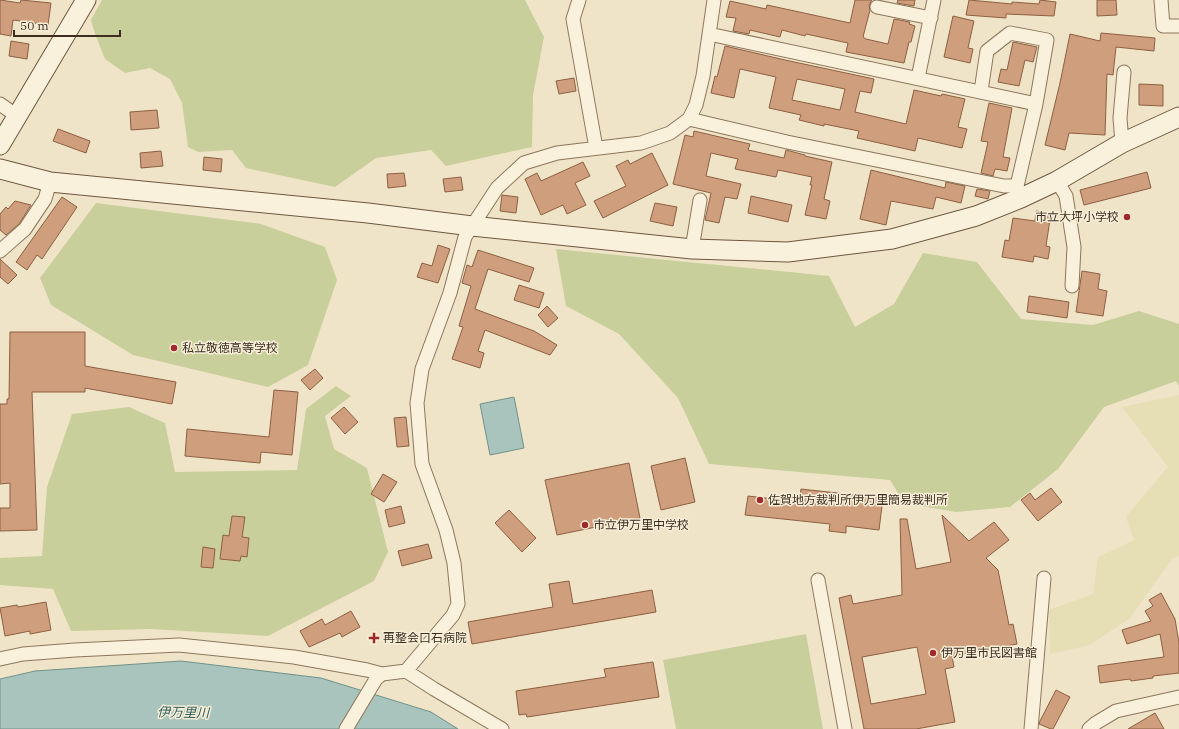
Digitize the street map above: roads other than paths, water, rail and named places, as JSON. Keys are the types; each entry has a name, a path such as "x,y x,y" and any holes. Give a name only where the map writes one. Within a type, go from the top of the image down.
{"street":[{"path":"0,145 86,0"},
{"path":"579,0 572,19 596,148"},
{"path":"0,659 23,654 179,645 294,657 367,670 379,677 406,671 452,615 458,604 452,556 446,530 422,464 417,403 422,368 450,293 465,237 497,188 524,163 557,153 642,143 670,133 689,119 696,106 700,91 714,0"},
{"path":"918,78 934,0"},
{"path":"1162,0 1163,26 1179,26"},
{"path":"877,7 931,18"},
{"path":"981,91 987,51 998,42 1010,33 1047,40 1019,192"},
{"path":"709,34 1036,104"},
{"path":"1122,143 1120,118 1124,72"},
{"path":"0,104 17,116"},
{"path":"0,169 50,182 368,213 472,226 692,249 788,252 892,239 976,216 1019,192 1056,181 1122,143 1179,117"},
{"path":"689,119 810,147 1004,186 1019,192"},
{"path":"1056,181 1066,196 1074,247 1072,286"},
{"path":"0,251 25,229 45,199 50,182"},
{"path":"692,249 700,200"},
{"path":"1031,729 1044,578"},
{"path":"818,580 845,729"},
{"path":"406,671 502,729"},
{"path":"346,729 379,677"},
{"path":"1089,729 1116,711 1179,698"}],"water":[{"path":"514,397 524,448 490,455 480,404"},
{"name":"伊万里川","path":"181,661 321,678 431,712 458,729 0,729 0,679 35,671"}],"place":[{"name":"市立大坪小学校","path":"1127,217"},
{"name":"私立敬徳高等学校","path":"174,348"},
{"name":"佐賀地方裁判所伊万里簡易裁判所","path":"760,500"},
{"name":"市立伊万里中学校","path":"585,525"},
{"name":"再整会口石病院","path":"374,638"},
{"name":"伊万里市民図書館","path":"933,653"}]}
